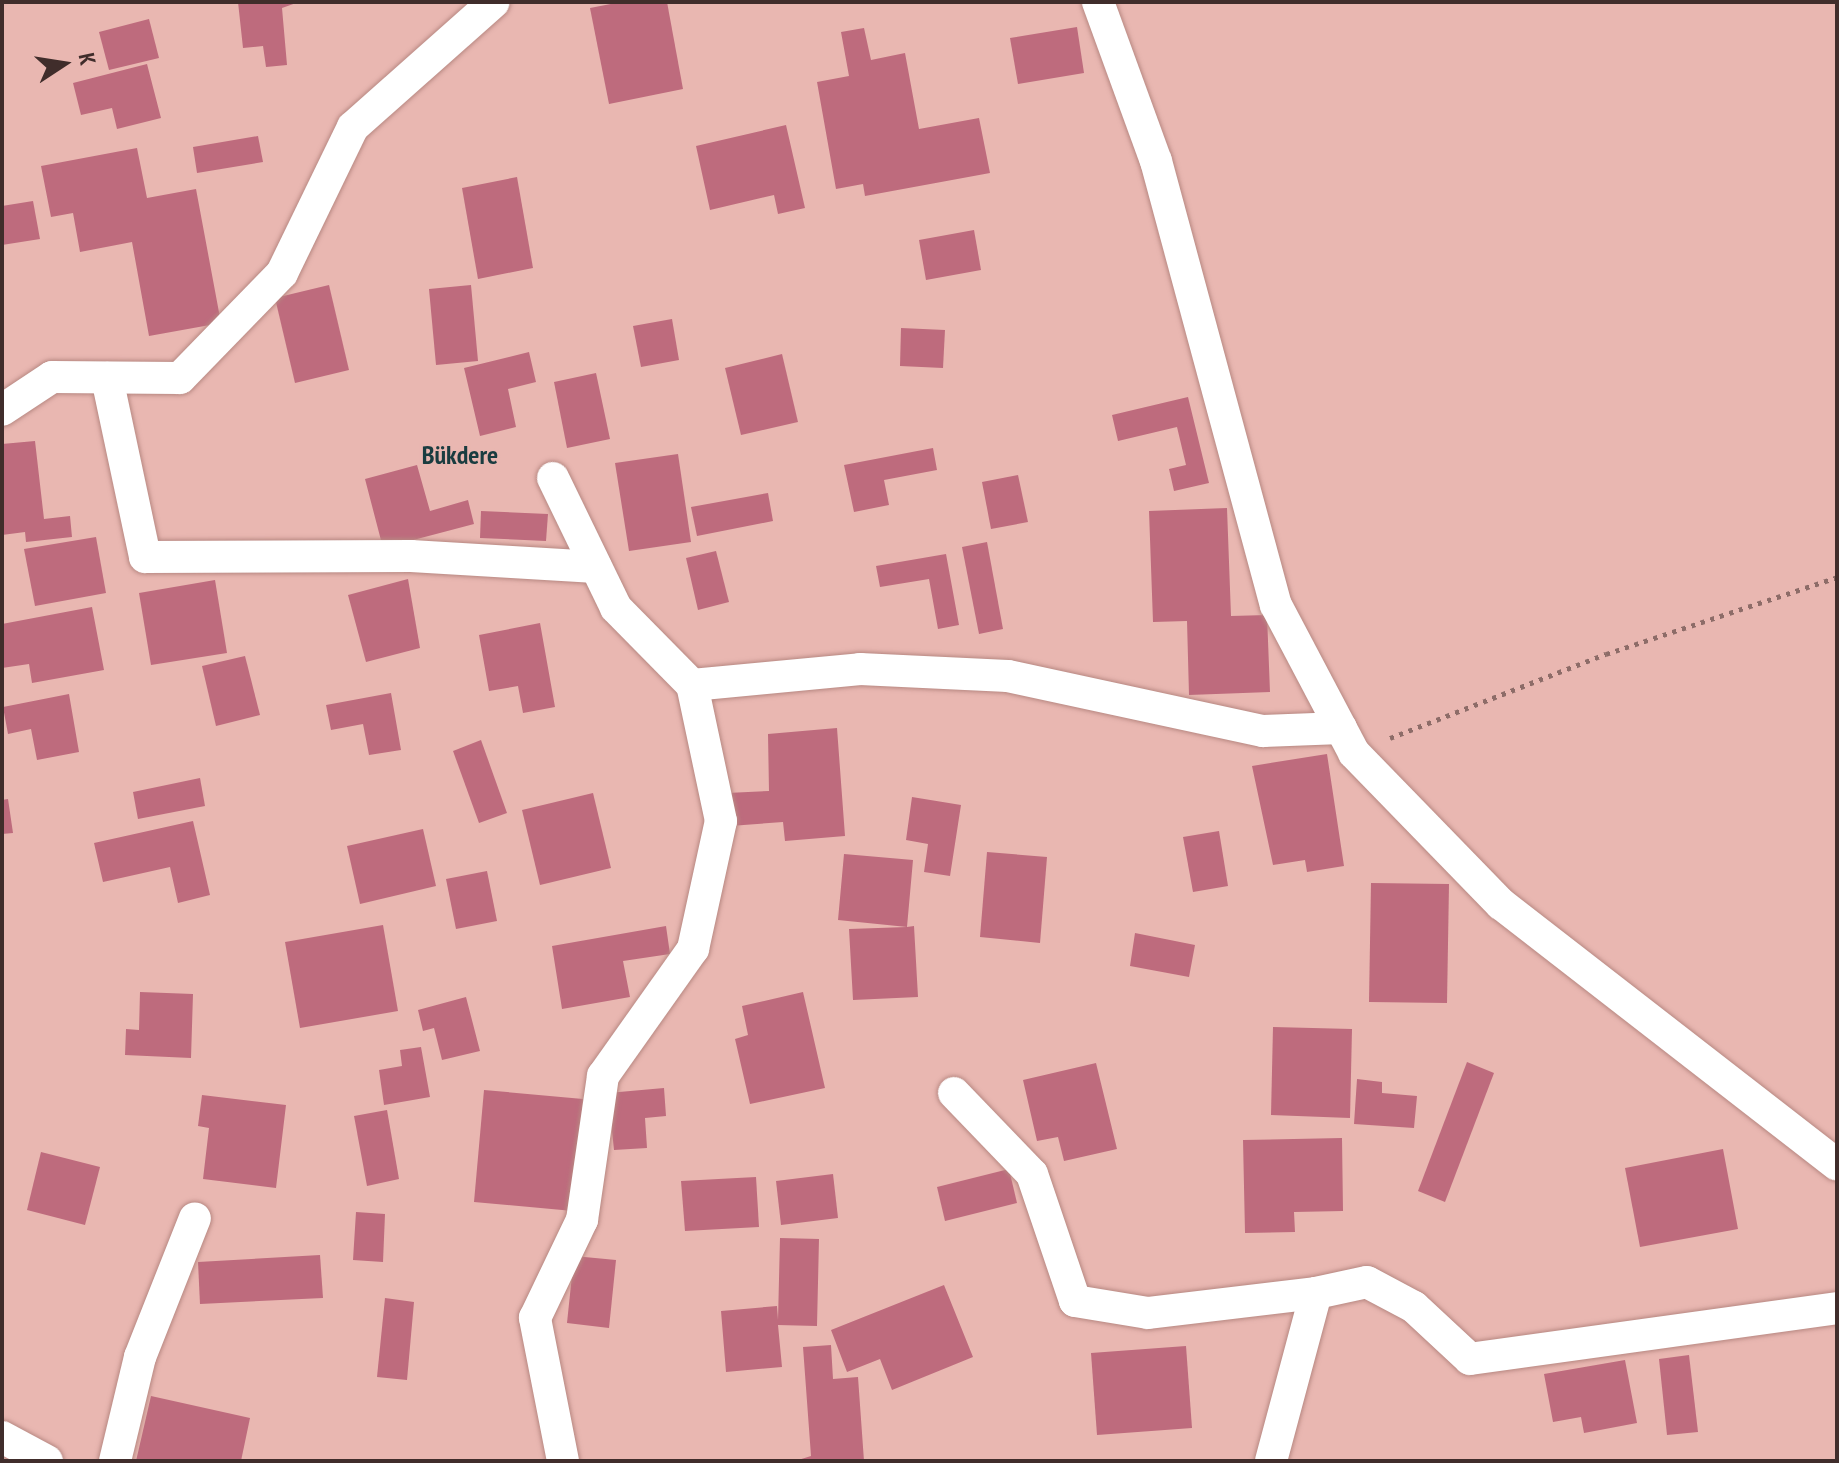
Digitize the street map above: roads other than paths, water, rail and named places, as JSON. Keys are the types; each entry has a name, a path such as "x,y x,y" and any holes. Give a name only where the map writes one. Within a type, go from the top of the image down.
{"street":[{"path":"2,410 52,377 180,378 282,273 353,127 494,2"},
{"path":"1098,2 1156,161 1276,605 1348,740 1501,904 1837,1165"},
{"path":"107,378 145,557 411,556 596,567"},
{"path":"553,478 616,608 692,685 721,821 693,949 603,1076 582,1220 535,1318 563,1461"},
{"path":"692,685 860,669 1008,676 1263,731 1348,740"},
{"path":"954,1093 1032,1174 1075,1301 1148,1313 1316,1293 1367,1282 1414,1307 1470,1359 1837,1308"},
{"path":"115,1461 140,1357 195,1218"},
{"path":"1271,1461 1316,1293"},
{"path":"2,1437 47,1461"}],"district":[{"name":"Bükdere","path":"460,455"}]}
